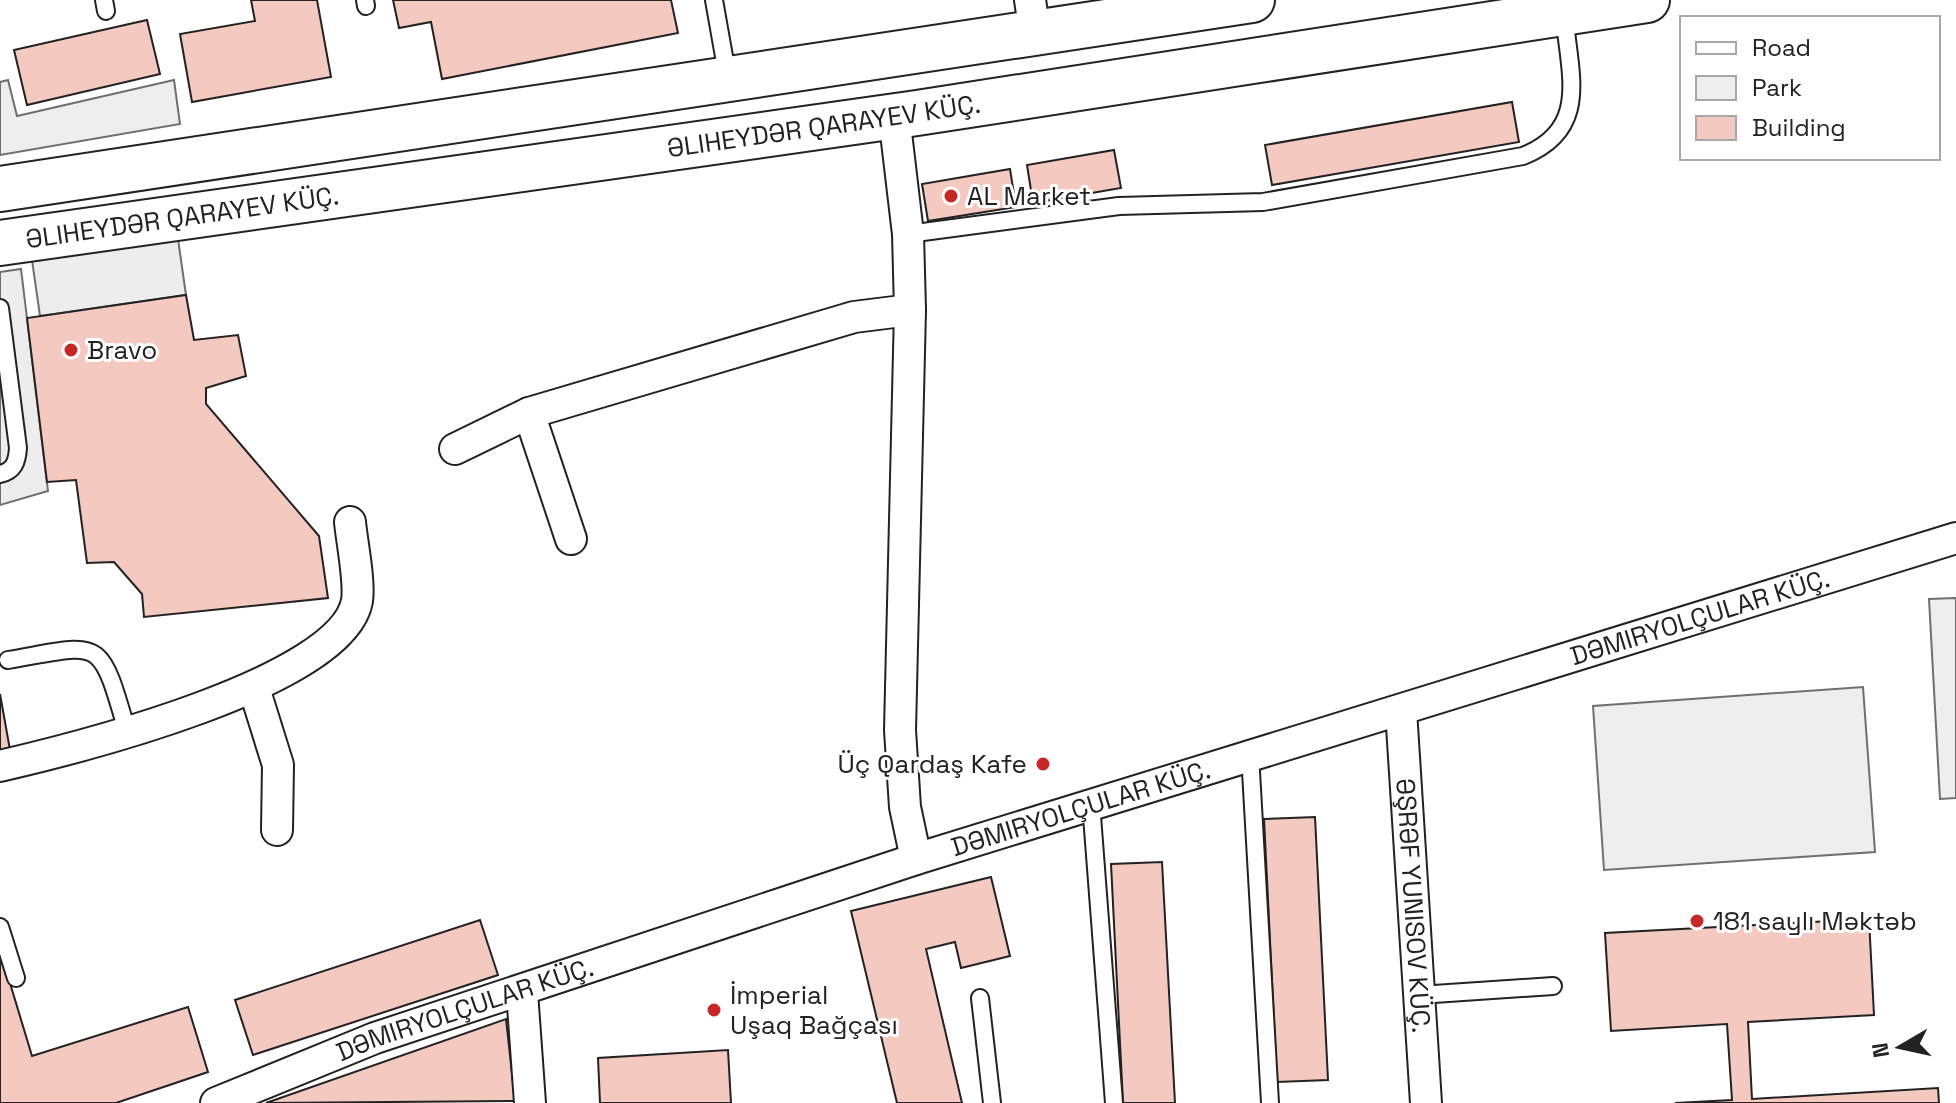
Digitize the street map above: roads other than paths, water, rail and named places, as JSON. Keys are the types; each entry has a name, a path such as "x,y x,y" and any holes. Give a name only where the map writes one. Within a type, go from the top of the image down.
{"main road":[{"name":"ƏLIHEYDƏR QARAYEV KÜÇ.","path":"0,189 728,81 1033,17 1252,0"},
{"name":"ƏLIHEYDƏR QARAYEV KÜÇ.","path":"0,243 894,116 1437,17 1564,12 1647,0"},
{"path":"301,144 309,200"}],"street":[{"path":"894,116 908,234 910,310 900,730 905,807 916,859"},
{"path":"455,449 529,413 854,317 910,310"},
{"path":"529,413 571,539"},
{"path":"0,766 127,731 254,688 285,672 348,622 357,600 350,522"},
{"name":"DƏMIRYOLÇULAR KÜÇ.","path":"216,1103 375,1038 522,992 916,859 1956,538"},
{"path":"254,688 278,765 277,830"},
{"name":"ƏŞRƏF YUNISOV KÜÇ.","path":"1401,710 1426,1103"},
{"path":"522,992 530,1103"}],"lane":[{"path":"714,0 728,81"},
{"path":"908,234 1119,206 1263,202 1523,156 1544,148 1563,131 1572,106 1564,12"},
{"path":"0,308 3,358 18,448 17,462 8,472 0,474"},
{"path":"8,660 84,647 99,655 127,731"},
{"path":"1250,754 1270,1103"},
{"path":"1091,803 1114,1103"},
{"path":"0,927 16,978"},
{"path":"1419,995 1553,986"},
{"path":"980,998 992,1103"}],"place":[{"name":"AL Market","path":"951,196"},
{"name":"Bravo","path":"71,350"},
{"name":"Üç Qardaş Kafe","path":"1043,764"},
{"name":"181 saylı Məktəb","path":"1697,921"},
{"name":"İmperial Uşaq Bağçası","path":"714,1010"}]}
